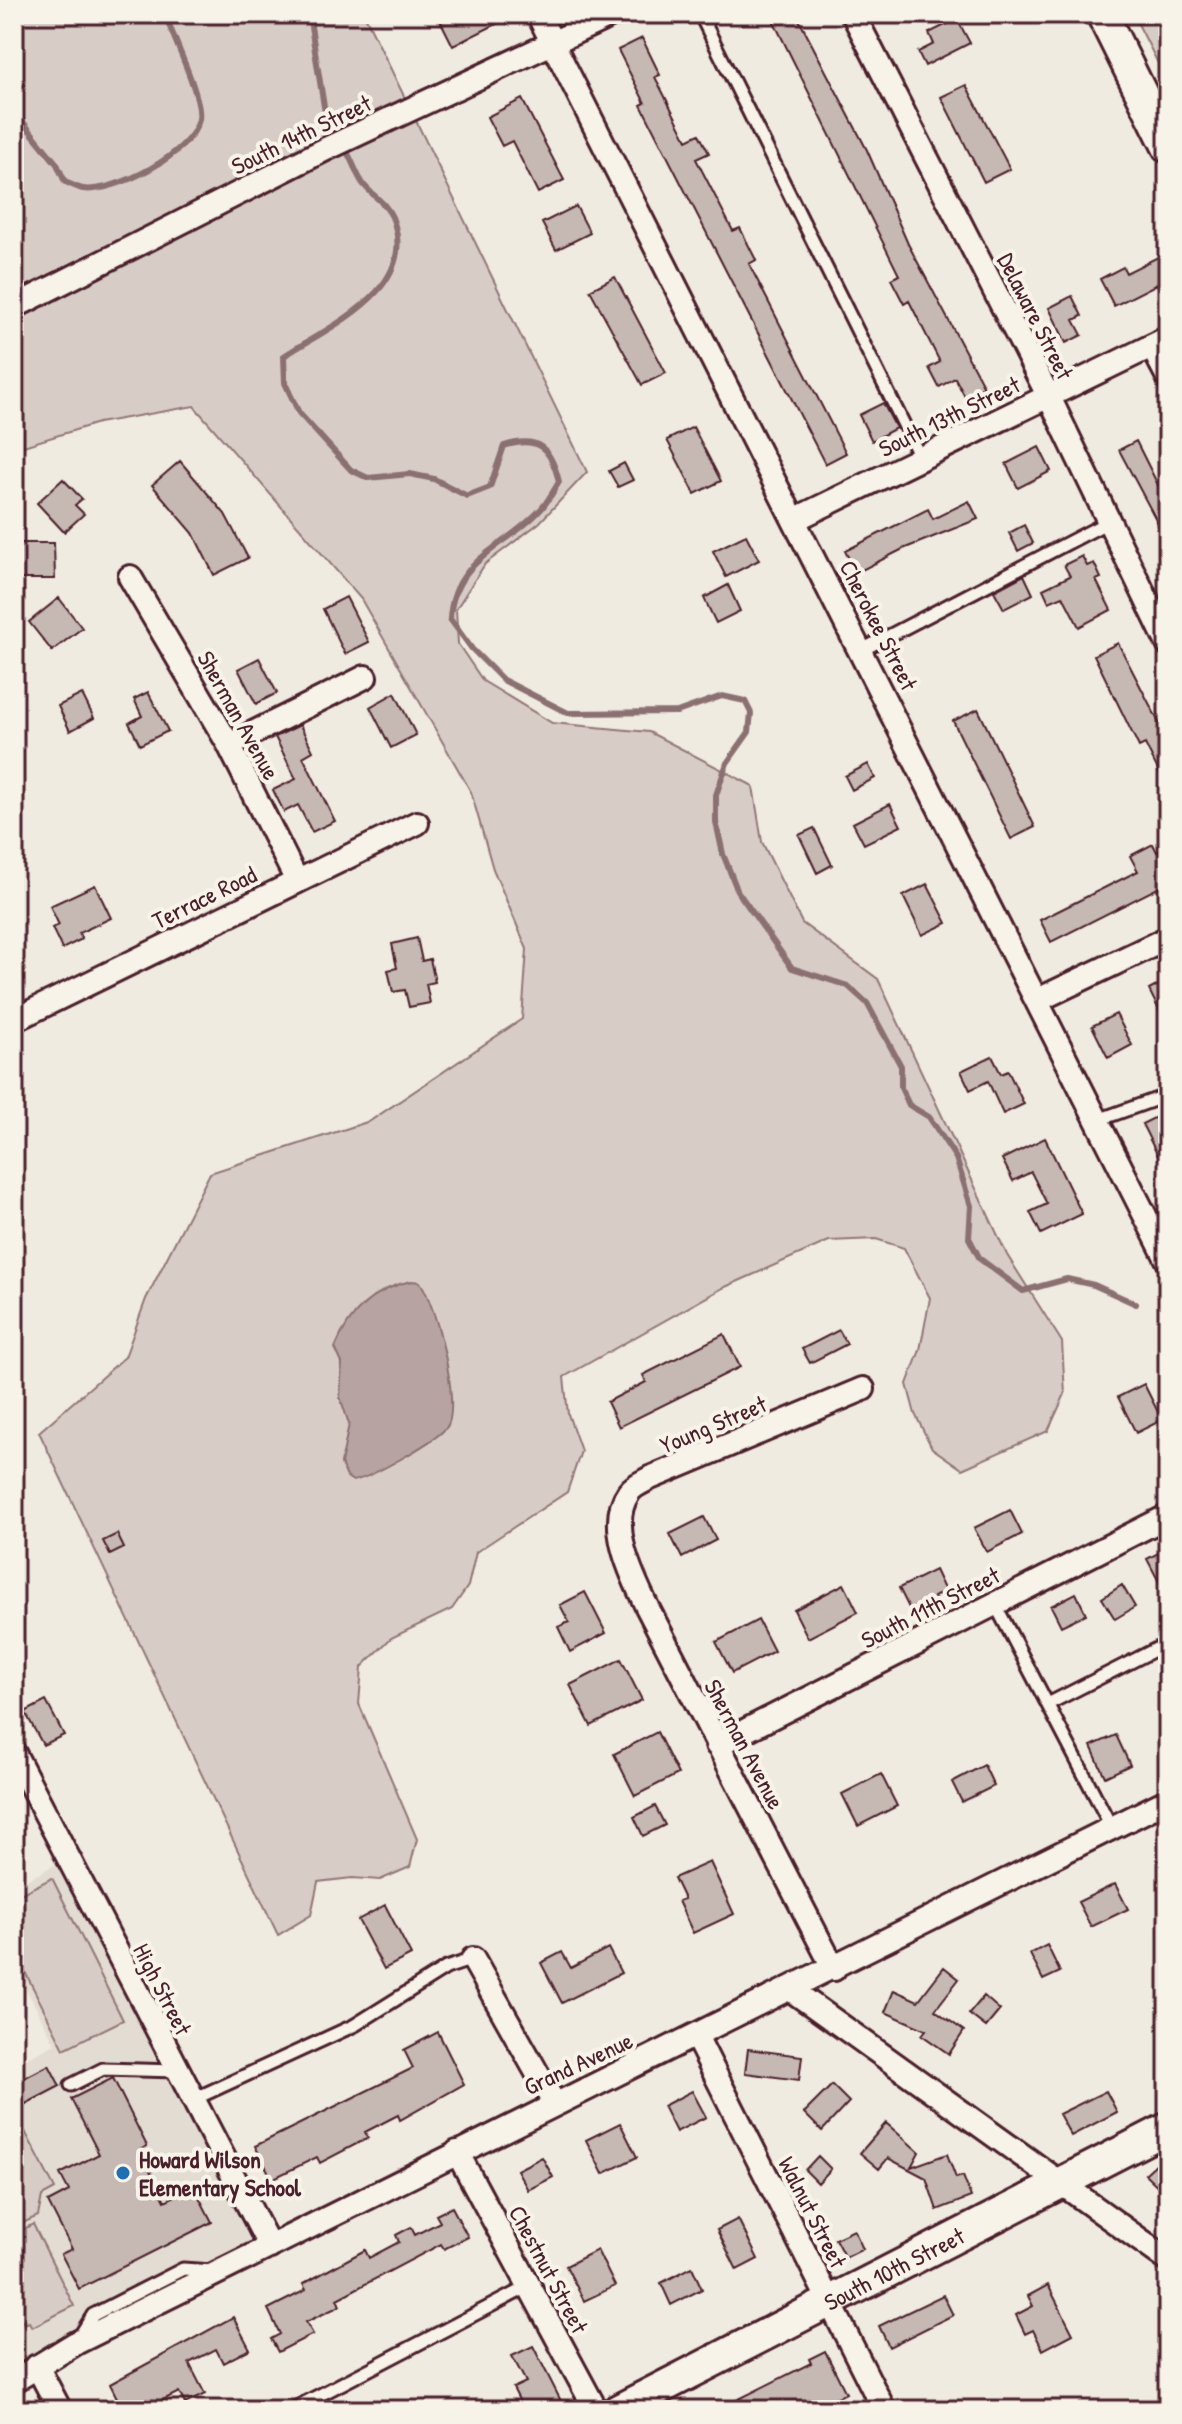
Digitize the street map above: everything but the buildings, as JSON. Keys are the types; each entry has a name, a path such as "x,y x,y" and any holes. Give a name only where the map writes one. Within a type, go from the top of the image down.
{"street":[{"name":"Cherokee Street","path":"538,14 796,519 1168,1261"},
{"name":"South 14th Street","path":"14,307 326,149 614,14"},
{"name":"Delaware Street","path":"853,14 1049,397 1168,644"},
{"path":"1102,14 1166,139"},
{"name":"South 13th Street","path":"796,519 1168,338"},
{"name":"Sherman Avenue","path":"130,577 229,745 297,881"},
{"path":"229,745 365,677"},
{"name":"Terrace Road","path":"14,1020 417,823"},
{"path":"1038,1000 1168,938"},
{"name":"Young Street","path":"623,1539 621,1513 630,1491 650,1478 863,1389"},
{"name":"South 11th Street","path":"717,1745 1168,1516"},
{"name":"Sherman Avenue","path":"623,1539 625,1560 646,1605 834,1969"},
{"name":"High Street","path":"14,1753 270,2247"},
{"name":"Grand Avenue","path":"15,2377 76,2343 554,2103 834,1969 1168,1800"},
{"path":"473,1959 554,2103"},
{"path":"790,1989 1168,2260"},
{"name":"Walnut Street","path":"696,2036 884,2410"},
{"name":"South 10th Street","path":"618,2410 830,2304 1057,2183 1168,2128"},
{"name":"Chestnut Street","path":"457,2152 596,2410"},
{"path":"37,2366 60,2410"}],"lane":[{"path":"700,14 921,459"},
{"path":"1147,349 1168,389"},
{"path":"862,650 1108,522"},
{"path":"1098,1120 1168,1095"},
{"path":"995,1604 1050,1703 1112,1828"},
{"path":"1050,1703 1168,1643"},
{"path":"192,2100 355,2025 446,1968 473,1959"},
{"path":"71,2085 103,2069 177,2071"},
{"path":"291,2410 529,2286"}],"shaded area":[{"path":"14,14 364,14 587,472 539,523 485,564 456,609 458,644 483,681 552,723 649,732 753,786 762,842 802,923 878,979 1007,1255 1062,1342 1065,1394 1048,1431 962,1469 932,1448 915,1414 907,1384 920,1350 930,1298 904,1248 876,1239 829,1241 723,1288 564,1377 568,1414 581,1451 567,1492 476,1552 468,1586 452,1609 391,1638 362,1667 359,1704 417,1839 410,1867 380,1880 352,1878 318,1882 311,1915 278,1935 39,1432 125,1357 146,1299 210,1173 370,1121 522,1019 527,949 493,869 471,792 361,599 194,406 98,423 14,449"},
{"path":"1133,14 1168,14 1168,83"},
{"path":"411,1281 420,1282 439,1331 451,1395 448,1425 405,1457 353,1481 347,1477 341,1464 349,1424 340,1397 342,1363 335,1348 347,1324 364,1304 385,1290"},
{"name":"Howard Wilson Elementary School","path":"67,1858 270,2247 14,2371 14,2065 55,2044 14,1966 14,1887"},
{"path":"52,1878 123,2020 64,2049 14,1950 14,1897"},
{"path":"18,2118 55,2189 42,2196 38,2216 14,2227 14,2119"},
{"path":"33,2224 74,2306 32,2327 29,2322 24,2324 14,2304 14,2234"}],"waterway":[{"path":"14,111 57,164 65,182 76,187 97,189 150,169 183,145 194,132 199,119 192,83 165,14"},
{"path":"309,14 326,119 338,137"},
{"path":"344,147 361,181 392,217 398,242 394,265 383,285 346,318 284,356 285,383 299,413 351,470 368,478 410,474 434,479 467,496 490,487 504,446 526,442 541,447 547,453 559,482 545,505 528,522 471,568 453,598 450,619 472,649 503,680 568,713 677,712 722,696 745,701 751,713 749,732 727,763 716,795 716,822 723,854 738,892 792,968 848,986 867,1003 901,1066 901,1088 909,1105 929,1117 956,1158 971,1206 969,1238 980,1259 1023,1291 1067,1279 1094,1285 1136,1304"}],"place":[{"name":"Howard Wilson Elementary School","path":"123,2173"}]}
